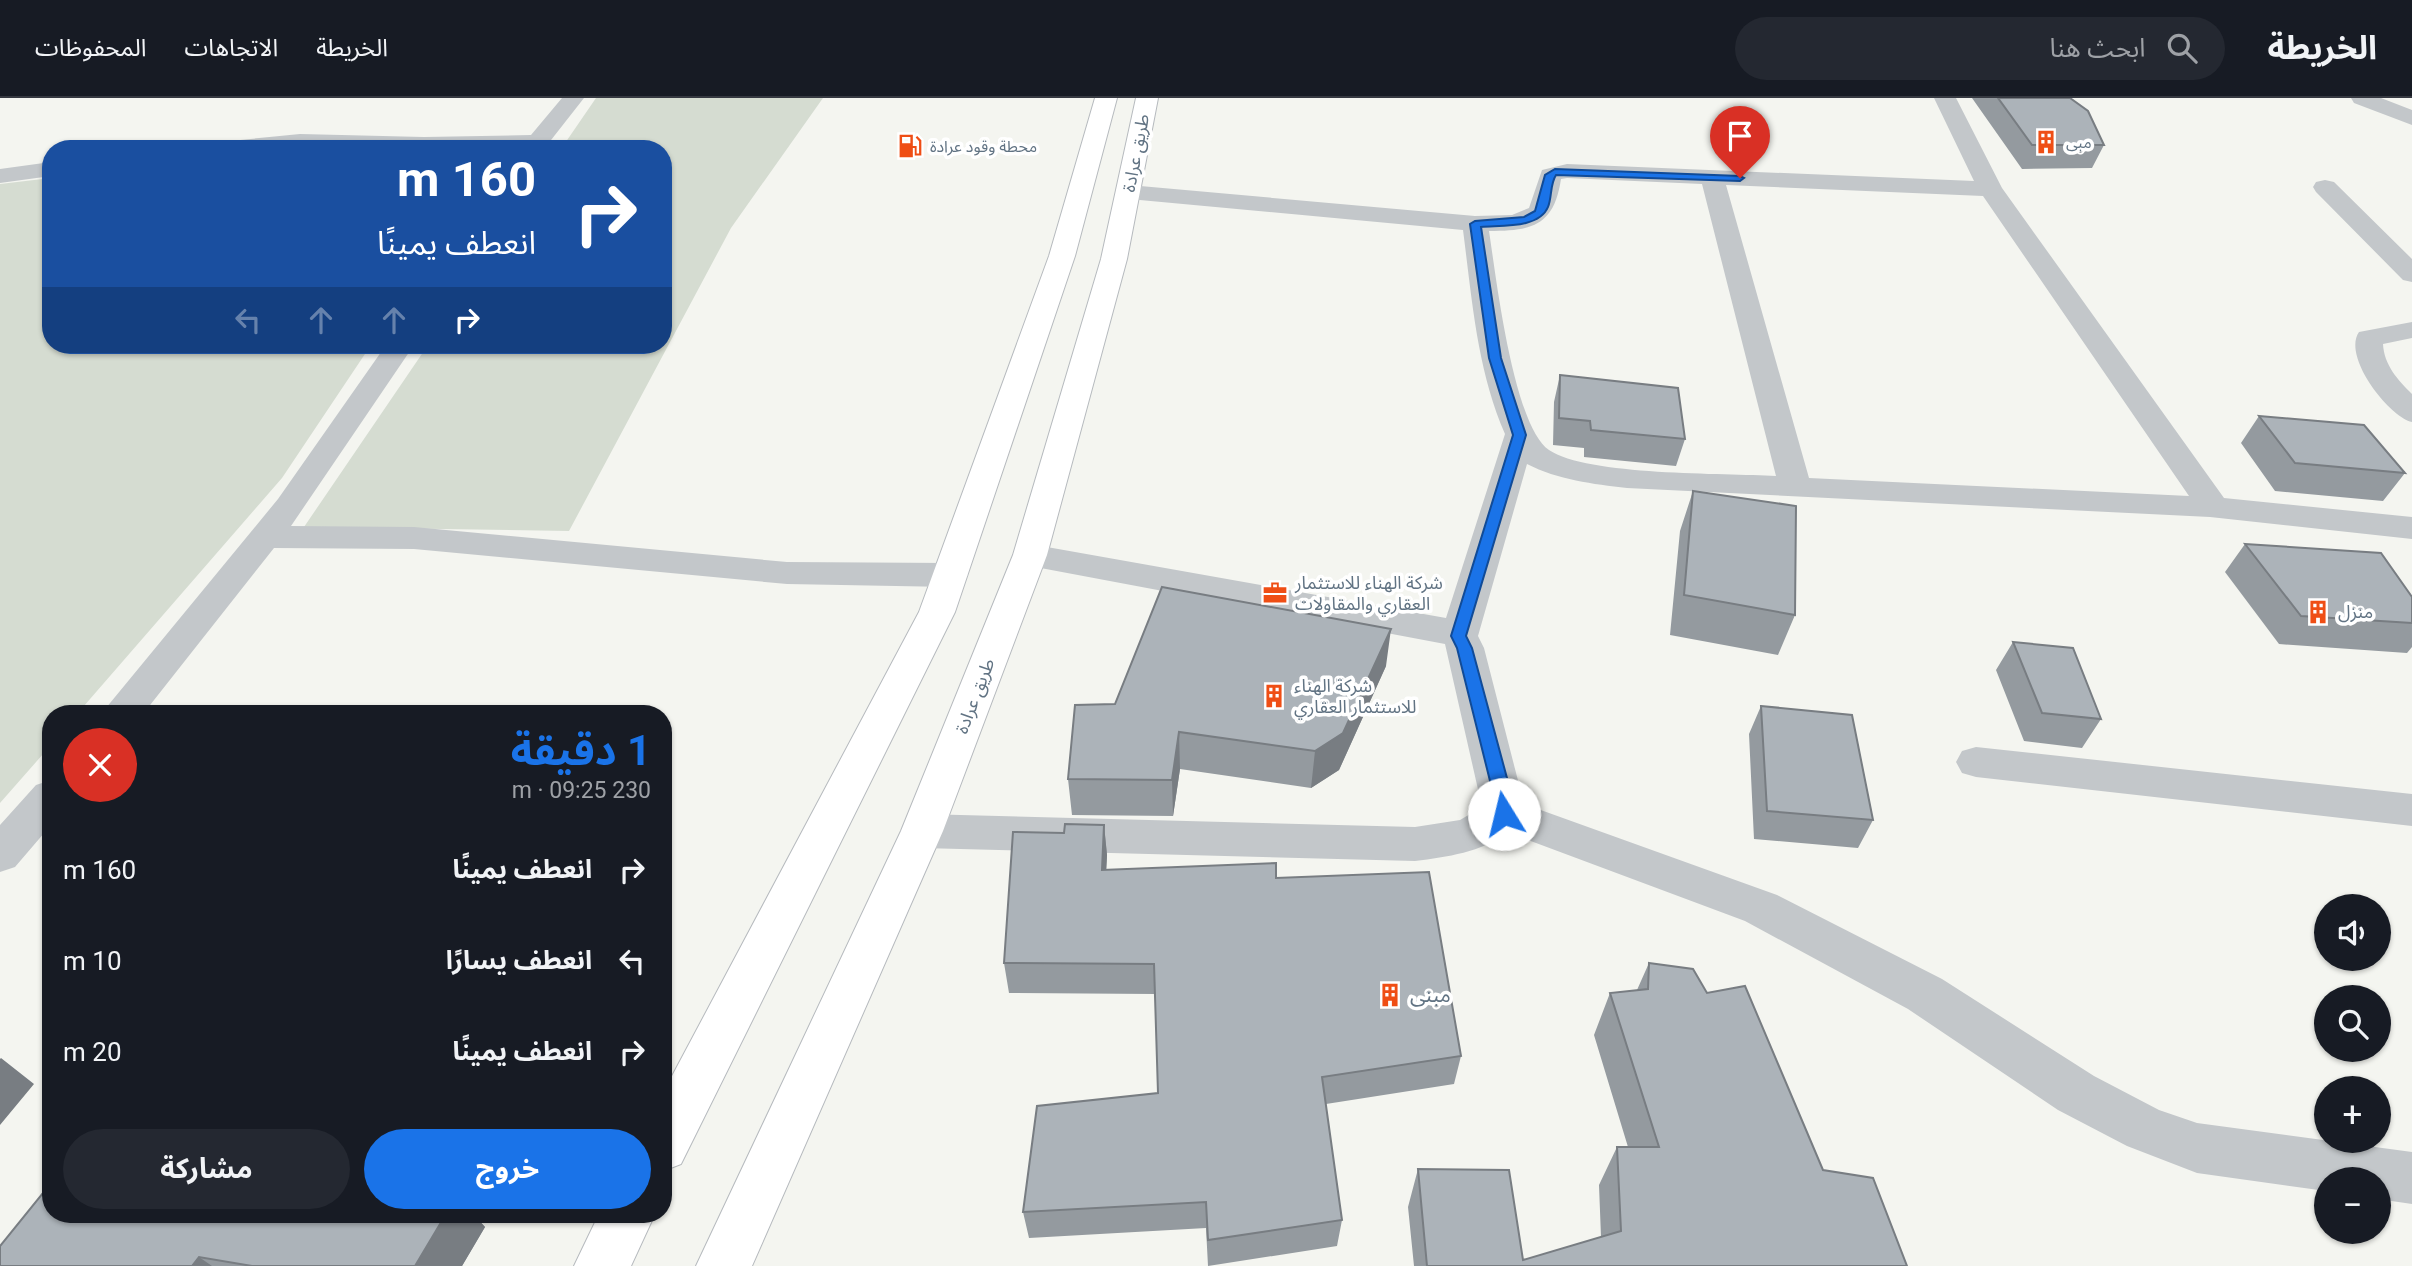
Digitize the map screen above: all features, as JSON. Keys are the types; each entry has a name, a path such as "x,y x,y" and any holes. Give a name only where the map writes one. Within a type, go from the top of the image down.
{"main road":[{"path":"672,1128 937,612 1062,256 1106,98"},
{"name":"طريق عرادة","path":"724,1266 922,831 1030,555 1114,259 1147,98"},
{"path":"602,1266 624,1223"}],"street":[{"path":"539,140 573,98"},
{"path":"1945,98 1990,189 2214,507"},
{"path":"2362,98 2412,118"},
{"path":"0,176 42,170"},
{"path":"1129,192 1475,224 1526,220 1539,213 1550,175 1555,172 1990,189"},
{"path":"1712,177 1795,487"},
{"path":"2325,187 2412,274"},
{"path":"1475,224 1495,358 1520,435 1536,456 1564,468 1607,476 2214,507 2412,528"},
{"path":"2412,330 2369,338 2367,349 2377,371 2412,413"},
{"path":"128,705 290,506 394,354"},
{"path":"1459,636 1520,435"},
{"path":"265,537 414,538 787,573 950,575"},
{"path":"1030,555 1440,629 1459,636 1465,648 1502,793 1504,814"},
{"path":"1976,762 2412,810"},
{"path":"0,855 42,806"},
{"path":"922,831 1415,844 1483,831 1504,814"},
{"path":"1504,814 1761,908 1925,994 2076,1093 2145,1129 2197,1148 2412,1178"}],"shaded area":[{"path":"596,98 823,98 731,228 672,338 672,140 567,140"},
{"path":"42,179 42,354 365,354 282,478 85,705 42,705 42,755 0,803 0,184"},
{"path":"422,354 664,354 569,531 304,527"}],"building":[{"path":"1998,98 2070,98 2088,111 2104,145 2032,145"},
{"path":"1560,375 1678,388 1685,439 1591,430 1590,421 1559,418"},
{"path":"2259,416 2364,425 2405,473 2295,463"},
{"path":"1693,491 1796,506 1795,615 1684,595"},
{"path":"2245,544 2381,553 2412,597 2412,623 2301,616"},
{"path":"1162,587 1391,629 1343,733 1315,751 1179,732 1172,780 1068,779 1075,705 1115,704"},
{"path":"2013,642 2073,648 2101,719 2042,713"},
{"path":"1761,706 1852,715 1873,820 1767,811"},
{"path":"1065,824 1104,825 1102,870 1276,863 1276,878 1429,872 1461,1056 1322,1077 1342,1220 1208,1240 1206,1202 1023,1212 1037,1106 1158,1093 1154,964 1004,963 1013,832 1064,833"},
{"path":"1649,963 1693,969 1707,993 1745,986 1823,1170 1873,1178 1907,1266 1427,1266 1418,1169 1509,1170 1523,1260 1621,1231 1617,1147 1659,1147 1610,993 1648,989"},
{"path":"42,1194 42,1223 441,1223 415,1266 252,1266 199,1257 192,1266 0,1266 0,1246"}],"place":[{"name":"مبى","path":"2046,142"},
{"name":"محطة وقود عرادة","path":"910,146"},
{"name":"شركة الهناء للاستثمار العقاري والمقاولات","path":"1275,593"},
{"name":"منزل","path":"2318,612"},
{"name":"شركة الهناء للاستثمار العقاري","path":"1274,696"},
{"name":"مبنى","path":"1390,995"}],"route":[{"path":"1504,814 1502,793 1465,648 1459,636 1520,435 1495,358 1475,224 1526,220 1539,213 1550,175 1555,172 1740,178"}]}
